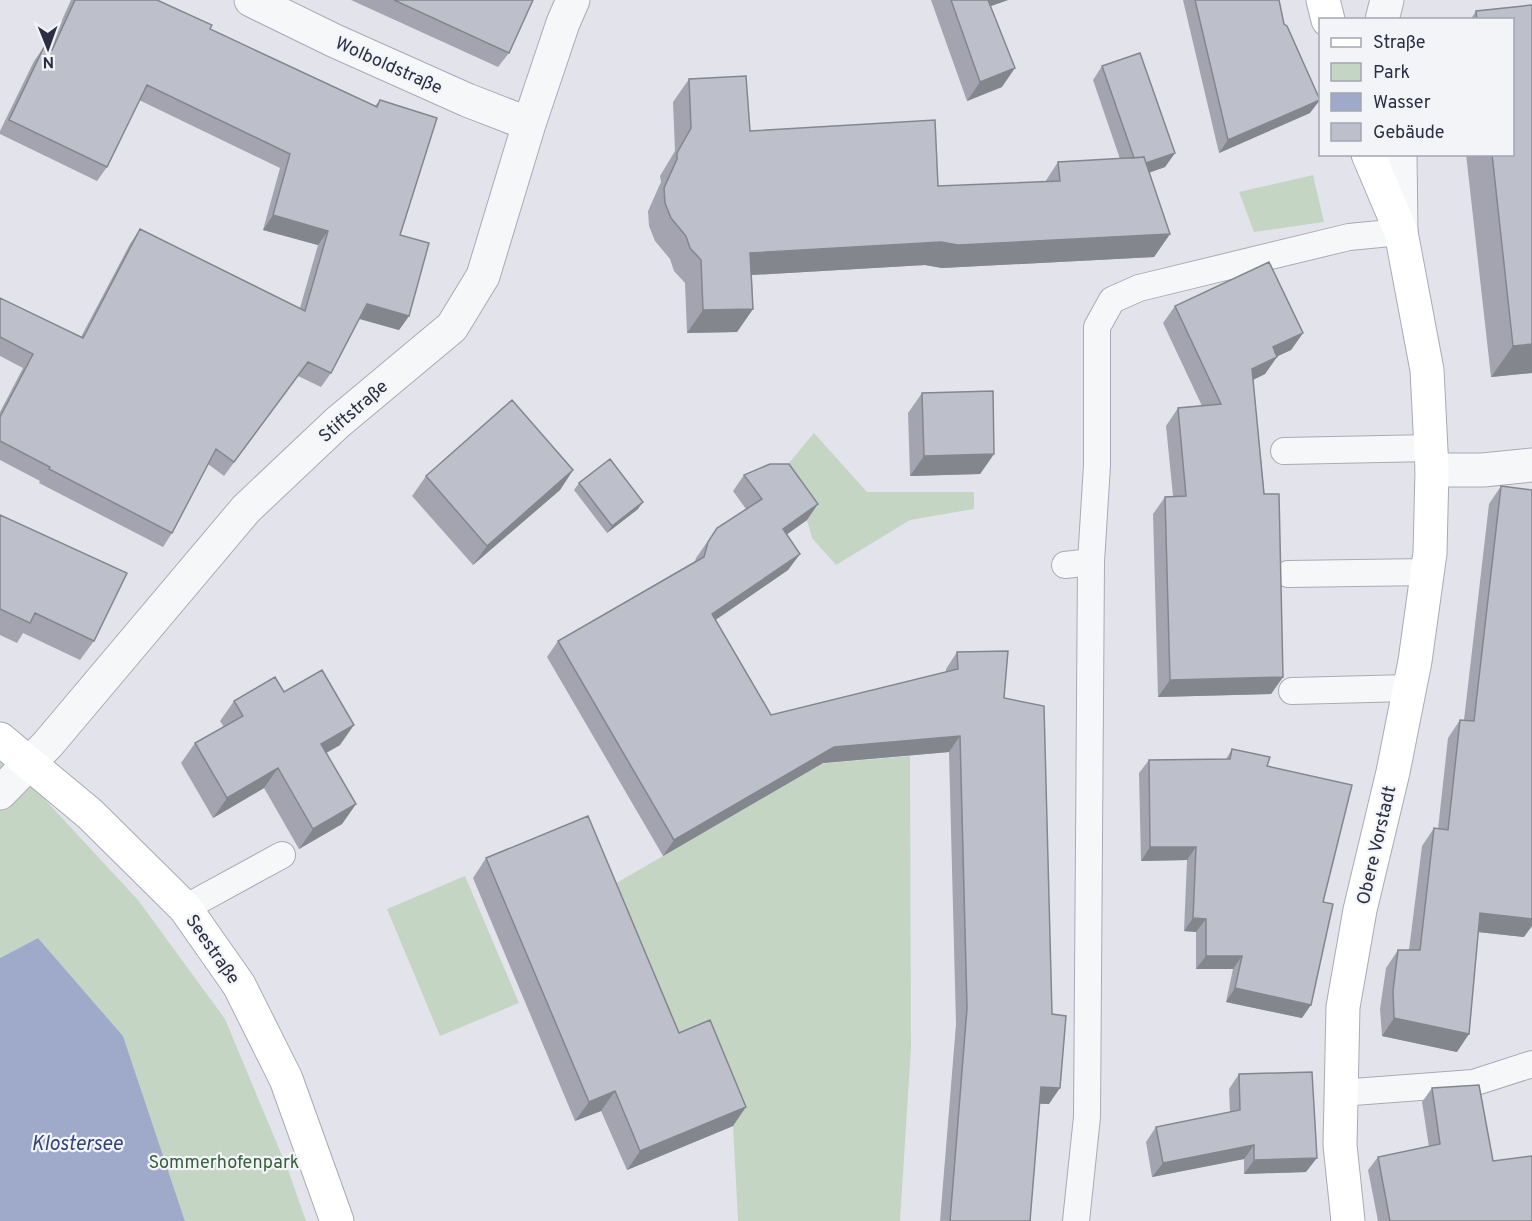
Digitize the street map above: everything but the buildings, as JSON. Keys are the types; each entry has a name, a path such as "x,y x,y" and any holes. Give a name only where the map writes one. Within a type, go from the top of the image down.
{"main road":[{"path":"1323,0 1328,18"},
{"name":"Obere Vorstadt","path":"1348,1221 1340,1145 1343,1007 1360,910 1393,772 1409,688 1430,553 1432,459 1426,370 1401,232 1369,156"},
{"name":"Seestraße","path":"0,739 90,813 185,908 239,985 286,1079 338,1221"}],"street":[{"name":"Wolboldstraße","path":"251,0 446,91 529,124"},
{"name":"Stiftstraße","path":"0,793 29,764 246,509 337,423 452,327 483,276 529,124 573,0"},
{"path":"1382,18 1387,0"},
{"path":"1400,156 1401,232"},
{"path":"1432,459 1483,470 1532,465"}],"lane":[{"path":"1076,1221 1086,1117 1091,562 1097,465 1097,327 1112,300 1139,288 1349,237 1401,232"},
{"path":"1284,451 1432,459"},
{"path":"1065,565 1091,562"},
{"path":"1288,574 1427,572"},
{"path":"1292,690 1409,688"},
{"path":"185,908 282,855"},
{"path":"1340,1093 1473,1083 1532,1064"}],"green space":[{"path":"1313,175 1324,222 1254,232 1239,192"},
{"path":"814,433 867,492 974,492 974,509 910,520 836,565 812,538 807,520 779,475"},
{"path":"910,756 911,1048 900,1221 738,1221 733,1126 697,1040 665,1053 599,893 663,856 781,767"},
{"name":"Sommerhofenpark","path":"0,758 24,777 138,900 225,1019 288,1170 306,1221 185,1221 123,1036 38,938 0,958"},
{"path":"465,876 519,1003 440,1036 387,909"}],"water":[{"name":"Klostersee","path":"38,938 123,1036 185,1221 0,1221 0,958"}]}
